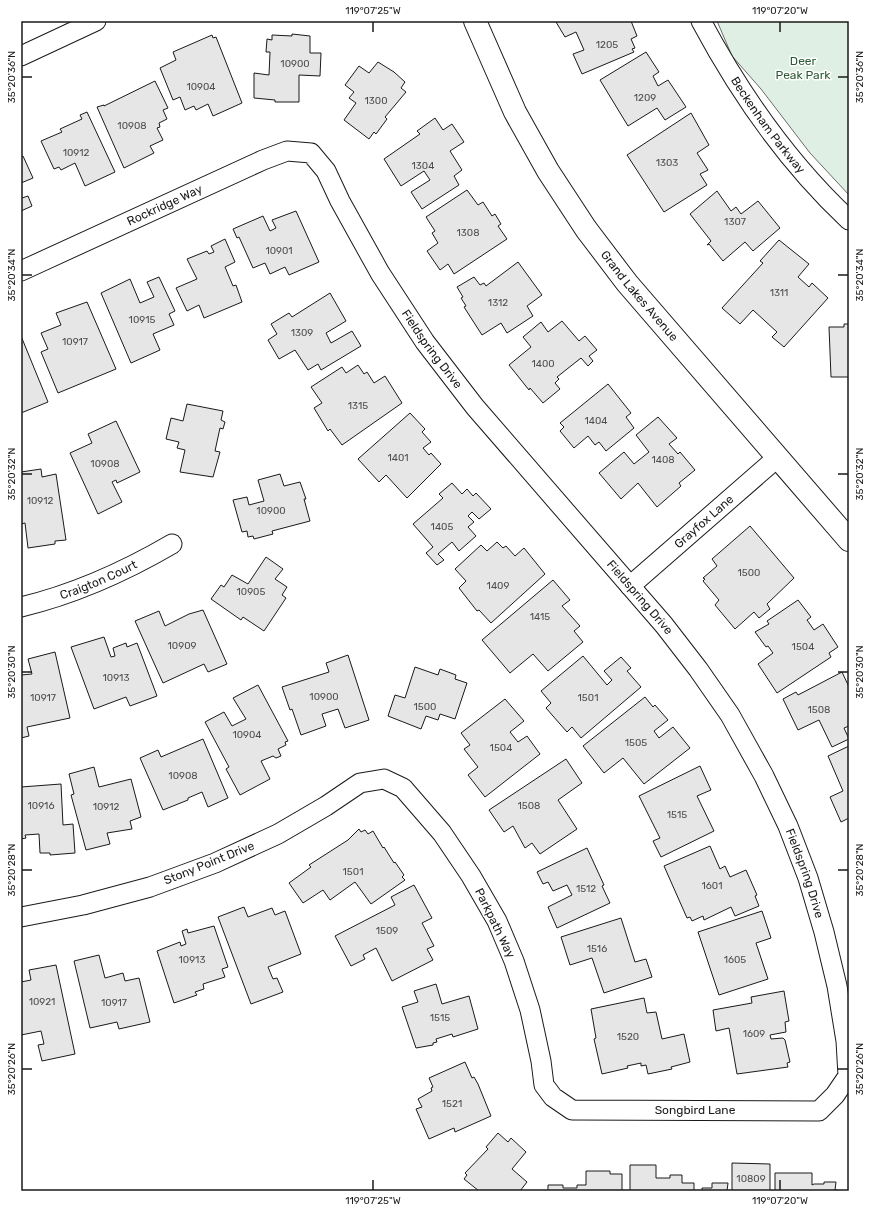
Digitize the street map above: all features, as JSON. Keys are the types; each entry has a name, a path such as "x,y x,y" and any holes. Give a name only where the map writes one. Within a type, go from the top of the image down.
{"street":[{"name":"Grand Lakes Avenue","path":"475,21 515,112 548,171 586,229 627,283 849,540"},
{"name":"Beckenham Parkway","path":"701,21 722,59 758,116 792,158 849,220"},
{"path":"21,56 91,22"},
{"name":"Rockridge Way","path":"21,271 263,160 288,151 311,153"},
{"name":"Fieldspring Drive","path":"311,153 326,171 340,201 380,273 425,342 475,407 664,625 694,663 730,715 764,776 788,826 808,878 822,924 837,986 846,1041 848,1076 835,1095"},
{"name":"Grayfox Lane","path":"630,586 778,456"},
{"name":"Craigton Court","path":"21,607 52,599 100,582 145,560 172,544"},
{"name":"Stony Point Drive","path":"21,916 83,905 150,887 215,864 278,834 326,806 360,783 384,779"},
{"name":"Parkpath Way","path":"384,779 403,788 442,834 472,876 497,921 514,961 530,1010 541,1060 544,1085 553,1097"},
{"name":"Songbird Lane","path":"553,1097 572,1110 819,1111 835,1095"}],"green space":[{"name":"Deer Peak Park","path":"717,21 849,21 849,195 810,153 761,89 732,56"}],"building":[{"path":"631,21 637,36 631,39 635,48 632,49 634,52 582,74 573,54 584,50 576,32 565,37 556,22"},
{"path":"292,34 310,36 310,53 321,53 320,76 299,75 299,102 275,102 275,100 254,98 254,73 269,75 270,52 266,52 267,39 272,40 272,35 292,36"},
{"path":"212,35 213,38 216,37 242,103 213,116 208,104 196,110 194,106 185,110 180,97 173,100 160,68 176,60 173,52"},
{"path":"646,52 659,72 653,76 658,86 668,80 686,107 665,120 657,108 628,126 600,80"},
{"path":"378,62 394,72 405,82 401,88 406,92 385,117 387,119 376,134 374,132 369,139 344,120 356,103 349,98 354,92 345,85 359,66 369,73"},
{"path":"155,81 168,108 163,110 167,119 159,123 160,127 157,128 163,140 150,146 154,153 124,168 97,107 104,106"},
{"path":"87,112 115,172 85,186 75,163 61,170 59,167 54,169 41,141 62,132 60,129 82,119 80,115"},
{"path":"691,113 709,145 697,153 708,170 700,174 707,185 664,212 627,155"},
{"path":"435,118 443,130 452,124 464,142 450,151 462,170 454,176 459,185 422,209 411,192 430,180 424,171 401,186 384,159 420,134 417,131"},
{"path":"23,156 33,178 21,183 21,157"},
{"path":"467,190 478,205 483,202 492,216 495,214 501,224 498,226 507,239 454,274 448,264 440,270 427,251 438,243 432,233 435,231 426,217"},
{"path":"717,191 731,211 736,207 741,214 758,201 780,228 753,251 745,242 723,261 709,244 707,245 711,241 690,214"},
{"path":"28,196 32,206 21,211 21,197"},
{"path":"296,211 319,262 289,275 285,267 270,274 265,263 253,268 239,237 237,238 233,229 263,216 270,231 276,228 272,220"},
{"path":"225,239 235,262 225,267 233,286 236,285 242,302 204,318 199,305 187,311 176,288 197,279 187,259 207,251 209,254 214,252 211,246"},
{"path":"779,240 809,264 798,277 809,287 812,283 828,298 784,347 772,337 777,332 753,310 740,324 722,308 763,263 760,261"},
{"path":"518,262 542,295 527,306 533,316 507,333 501,323 482,335 464,307 466,306 461,298 463,297 457,287 474,277 480,285 484,283 486,286"},
{"path":"159,277 175,311 169,314 174,325 153,334 160,350 131,363 101,293 130,279 140,303 154,297 147,282"},
{"path":"330,293 346,321 326,333 331,343 352,331 361,346 321,370 318,364 308,370 295,350 279,359 268,340 277,334 271,324 289,313 292,317"},
{"path":"87,302 116,369 58,393 41,352 48,349 41,333 61,325 56,313"},
{"path":"562,321 579,341 585,336 597,350 589,356 593,361 588,366 581,358 557,377 559,379 555,383 560,389 543,403 530,388 529,390 509,365 531,347 523,337 541,322 548,332"},
{"path":"844,324 849,324 849,377 831,377 829,327 844,327"},
{"path":"21,336 48,402 21,413"},
{"path":"358,365 364,374 367,372 374,383 385,376 402,403 342,445 330,429 328,431 314,408 322,403 311,387 342,367 346,373"},
{"path":"608,384 631,413 626,417 634,428 606,451 599,442 595,445 588,436 574,448 560,431 564,427 560,423"},
{"path":"187,404 223,411 221,420 225,422 223,429 220,428 215,451 220,452 213,477 180,472 185,450 177,448 179,442 166,439 171,418 183,421"},
{"path":"410,413 425,429 422,432 431,442 423,448 429,455 431,453 441,464 407,498 386,475 379,482 358,459"},
{"path":"658,417 677,438 669,444 678,454 680,452 695,470 679,483 681,486 657,507 638,483 621,499 599,473 624,452 634,464 649,452 636,435"},
{"path":"116,421 140,472 117,483 116,480 112,482 122,502 98,514 70,453 92,443 88,434"},
{"path":"41,469 42,477 56,474 66,540 55,541 55,544 28,548 25,523 21,524 21,472"},
{"path":"280,474 284,486 300,482 306,499 304,499 310,521 272,531 273,534 254,539 253,536 248,537 247,531 242,532 233,500 247,497 249,505 264,501 258,480"},
{"path":"452,483 462,494 467,489 473,496 476,493 491,509 479,519 472,512 468,516 474,522 468,527 476,536 459,551 452,542 438,554 444,560 437,565 426,553 433,547 413,524 443,498 439,494"},
{"path":"750,526 794,578 767,604 770,609 759,618 754,612 735,629 715,605 719,600 703,581 705,579 703,578 717,566 712,559"},
{"path":"497,542 503,548 506,546 515,556 524,548 545,574 491,623 479,610 477,611 459,588 466,581 455,569 481,545 487,551"},
{"path":"266,557 283,569 275,579 287,587 282,595 286,598 264,631 243,617 241,620 211,599 221,585 224,587 232,575 248,584"},
{"path":"553,580 570,600 562,606 580,626 574,631 583,642 548,671 533,654 510,673 482,640"},
{"path":"798,600 811,617 807,620 814,630 823,624 838,647 829,653 831,657 777,693 758,664 773,653 768,646 766,647 755,632 769,624 767,621"},
{"path":"203,610 227,664 208,672 204,664 163,683 135,621 159,611 165,626 189,614"},
{"path":"104,637 111,657 115,656 113,648 126,643 127,647 137,643 157,696 130,706 126,697 94,709 71,647"},
{"path":"55,652 70,718 27,727 29,736 21,738 21,675 32,674 28,659"},
{"path":"348,655 369,720 345,728 338,709 322,714 326,726 301,735 292,709 290,710 282,687 329,672 326,663"},
{"path":"583,656 607,685 612,680 604,671 621,657 631,668 627,671 641,687 581,738 572,727 567,732 546,708 551,703 541,691"},
{"path":"415,667 438,675 440,669 456,675 455,679 467,683 455,719 440,714 438,720 426,716 421,729 388,716 395,695 405,698"},
{"path":"842,672 849,687 849,726 844,728 849,739 832,747 819,720 798,730 783,699 796,692 798,695"},
{"path":"258,685 288,741 285,742 286,745 278,749 281,756 276,758 273,756 261,761 270,779 240,795 226,769 229,767 205,722 224,712 232,726 246,719 233,698"},
{"path":"645,697 653,707 655,705 668,720 654,731 659,738 673,727 690,748 644,784 623,758 604,773 583,746"},
{"path":"505,699 524,721 510,732 518,742 527,736 540,754 485,797 468,775 478,767 464,749 470,745 461,733"},
{"path":"203,739 228,798 208,807 202,792 188,798 188,800 163,810 140,758 158,750 161,757"},
{"path":"849,746 849,818 841,822 830,797 843,791 828,756"},
{"path":"566,759 582,783 558,800 577,829 540,854 532,843 525,848 513,826 504,832 489,810"},
{"path":"700,766 711,790 697,796 714,831 661,857 653,841 660,838 639,796"},
{"path":"94,767 99,787 131,779 141,817 130,821 132,829 107,833 110,844 86,850 71,795 74,794 69,774"},
{"path":"61,784 63,825 73,824 75,853 50,855 50,853 40,853 39,834 25,835 26,838 21,839 21,787"},
{"path":"359,829 361,832 365,830 368,834 373,831 383,848 384,847 404,875 402,877 405,880 371,904 355,882 330,900 323,890 303,903 289,883 311,867 309,865 348,840"},
{"path":"710,846 720,869 725,866 730,877 746,870 757,895 755,896 759,906 735,916 731,907 704,920 703,916 692,921 690,917 687,918 664,866"},
{"path":"587,848 604,885 602,886 610,903 557,928 548,907 572,895 567,885 553,891 548,882 543,884 537,872"},
{"path":"414,885 432,918 422,923 434,946 427,949 433,960 392,981 376,948 363,955 365,959 351,966 335,936 395,905 391,897"},
{"path":"244,907 248,917 272,908 275,915 285,911 301,954 268,967 273,979 277,978 283,992 251,1004 218,917"},
{"path":"762,911 771,938 756,943 768,979 719,995 698,932"},
{"path":"621,918 635,962 646,959 652,977 604,993 592,958 570,965 561,937"},
{"path":"214,926 228,967 222,969 225,977 203,984 204,989 195,992 197,995 174,1003 157,951 180,942 181,946 186,944 182,931 187,929 188,933"},
{"path":"99,955 105,978 123,973 125,981 139,978 150,1022 119,1029 117,1022 90,1028 74,961"},
{"path":"56,965 75,1054 42,1061 38,1045 44,1044 41,1031 21,1035 21,982 31,980 29,970"},
{"path":"436,984 442,1004 469,996 478,1029 453,1037 452,1034 436,1039 437,1042 433,1043 433,1045 416,1048 402,1007 418,1002 414,991"},
{"path":"784,991 789,1021 785,1022 786,1032 770,1035 771,1039 783,1038 785,1040 790,1062 787,1063 788,1067 737,1074 729,1028 716,1031 713,1010 752,1003 751,997"},
{"path":"644,998 647,1013 656,1012 662,1039 684,1034 690,1062 671,1067 672,1069 648,1074 646,1065 641,1066 641,1063 627,1066 628,1068 602,1074 594,1039 596,1038 591,1009"},
{"path":"465,1062 472,1078 474,1077 478,1084 491,1116 455,1132 454,1128 429,1139 416,1109 422,1107 418,1099 432,1091 431,1088 433,1087 429,1078"},
{"path":"498,1133 508,1142 511,1138 526,1152 512,1169 527,1182 520,1191 479,1191 464,1179 467,1175 465,1173 488,1149 486,1147"},
{"path":"732,1163 770,1164 770,1191 732,1191"},
{"path":"630,1165 656,1165 656,1178 670,1178 670,1175 682,1175 682,1183 694,1183 694,1191 630,1191"},
{"path":"586,1171 610,1171 610,1174 622,1174 622,1191 548,1191 548,1185 563,1185 563,1188 577,1188 577,1185 586,1185"},
{"path":"775,1173 812,1173 812,1185 824,1184 824,1182 836,1182 835,1190 846,1191 775,1191"},
{"path":"712,1183 728,1183 727,1191 702,1191 702,1188 712,1188"}]}
